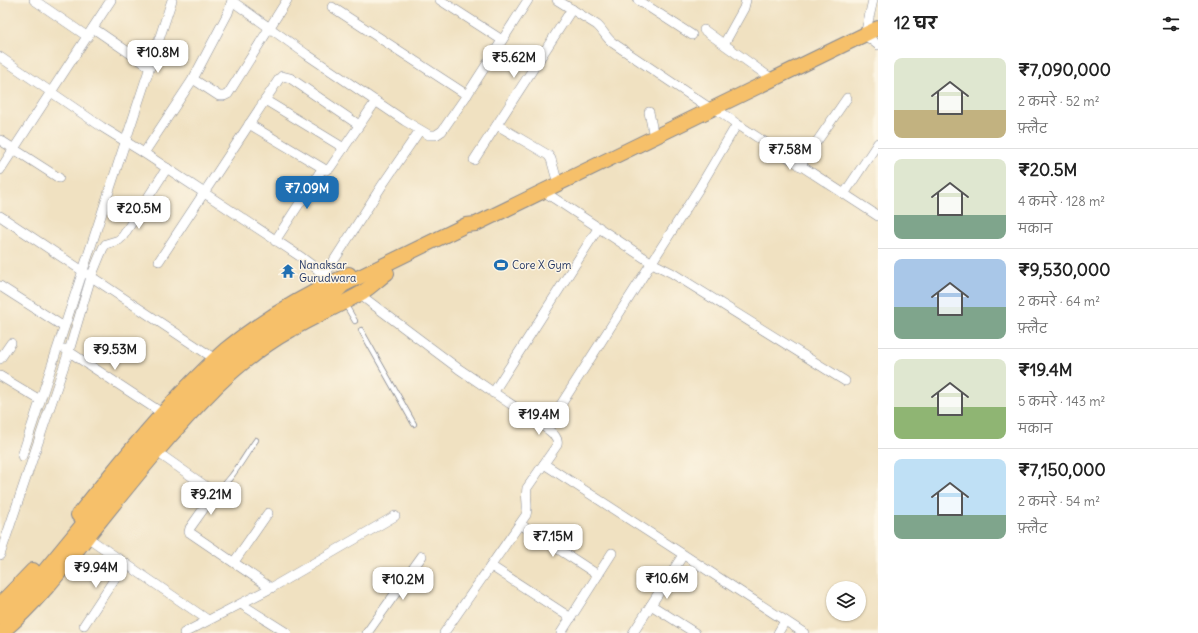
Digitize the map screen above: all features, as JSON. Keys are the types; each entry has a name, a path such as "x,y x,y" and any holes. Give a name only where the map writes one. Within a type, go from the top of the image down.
{"main road":[{"path":"334,288 346,292 385,269 438,243 468,232 476,224 878,28"},
{"path":"0,604 27,578 131,448 162,413 215,359 261,323 294,302 334,288 359,294 385,269"},
{"path":"1,633 22,615 50,585 87,537 188,416 216,387 268,344 290,330 334,288"},
{"path":"0,618 37,580 148,445 184,404 239,353 272,328 334,288"}],"street":[{"path":"34,0 88,37"},
{"path":"46,8 52,0"},
{"path":"0,170 111,0"},
{"path":"193,79 219,96 228,94 287,0"},
{"path":"440,0 502,40"},
{"path":"144,153 193,79 228,13 232,1 306,54 420,130 429,135 436,135 442,130 467,95 528,0"},
{"path":"557,0 602,29 608,39 613,43 878,216"},
{"path":"638,0 692,35"},
{"path":"724,44 744,8 746,0"},
{"path":"873,0 865,35 878,46"},
{"path":"35,451 24,452 126,142 169,2"},
{"path":"332,7 467,95"},
{"path":"474,160 572,9"},
{"path":"93,28 150,67"},
{"path":"704,30 772,79"},
{"path":"0,57 301,257 334,288 383,184 420,130"},
{"path":"159,260 278,79 282,76 286,76 359,126"},
{"path":"800,166 847,98"},
{"path":"265,100 344,148"},
{"path":"249,124 322,169 328,170 376,101"},
{"path":"649,112 654,137"},
{"path":"546,428 698,190 737,124"},
{"path":"497,125 548,155 551,159 558,184"},
{"path":"0,140 59,178"},
{"path":"844,194 878,143"},
{"path":"0,555 69,351 91,277 106,244 119,240 123,236 167,168"},
{"path":"275,241 322,169"},
{"path":"543,191 652,262 845,381"},
{"path":"0,216 215,359"},
{"path":"493,393 599,227"},
{"path":"0,286 64,327"},
{"path":"359,294 459,369 546,428 557,438 558,441 557,445 527,488 525,496 528,508 520,524 444,633"},
{"path":"0,359 11,343"},
{"path":"58,345 162,413"},
{"path":"0,376 40,400"},
{"path":"157,452 211,490 212,497 190,528 189,532 271,588"},
{"path":"544,464 804,633"},
{"path":"234,562 268,513"},
{"path":"184,633 271,588 395,516"},
{"path":"520,524 598,575"},
{"path":"87,537 208,620"},
{"path":"561,633 612,553"},
{"path":"633,633 683,555"},
{"path":"367,633 422,556"},
{"path":"84,625 125,563"},
{"path":"491,566 571,618"},
{"path":"242,604 287,633"},
{"path":"651,605 695,633"},
{"path":"778,633 786,621"}],"lane":[{"path":"334,288 355,321"},
{"path":"361,330 414,424"},
{"path":"212,493 217,491 226,482 256,440"}],"place":[{"name":"Core X Gym","path":"501,265"},
{"name":"Nanaksar Gurudwara","path":"288,271"}]}
